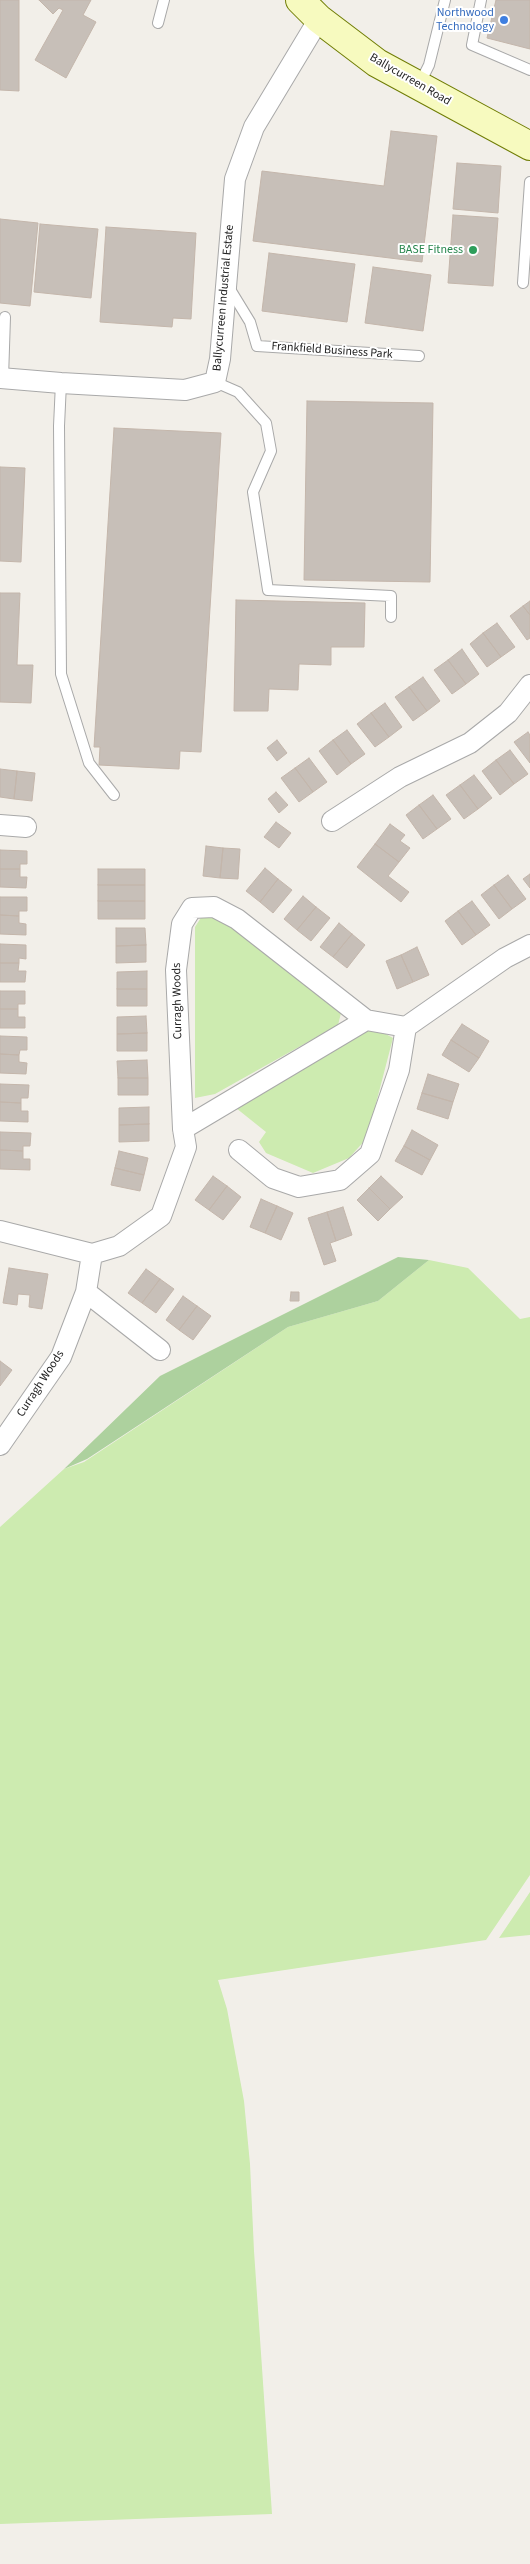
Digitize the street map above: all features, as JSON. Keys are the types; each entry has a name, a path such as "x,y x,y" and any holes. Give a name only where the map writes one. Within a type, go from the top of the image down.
{"main road":[{"name":"Ballycurreen Road","path":"300,0 319,19 377,63 530,146"}],"street":[{"name":"Ballycurreen Industrial Estate","path":"1,378 62,384 185,390 215,382 220,359 235,179 254,127 319,19"},
{"path":"332,821 400,777 470,743 508,713 530,685"},
{"path":"0,825 26,827"},
{"name":"Curragh Woods","path":"0,1231 92,1254 120,1246 161,1216 186,1148 183,1129 176,970 182,924 192,908 214,907 237,919 366,1020 406,1027"},
{"path":"239,1150 273,1178 299,1188 340,1180 370,1154 399,1070 406,1027 505,958 530,945"},
{"path":"183,1129 366,1020"},
{"name":"Curragh Woods","path":"0,1445 61,1357 86,1292 92,1254"},
{"path":"86,1292 160,1350"}],"lane":[{"path":"158,23 164,0"},
{"path":"418,86 429,65 445,0"},
{"path":"481,0 472,45 530,70"},
{"path":"523,284 528,240 530,182"},
{"name":"Frankfield Business Park","path":"225,281 250,322 257,346 419,356"},
{"path":"1,378 5,316"},
{"path":"215,382 238,392 266,423 271,451 253,492 268,590 391,596 391,617"},
{"path":"62,384 59,426 61,674 88,763 114,795"}],"green space":[{"path":"218,915 341,1013 338,1025 215,1094 195,1098 195,927 202,916"},
{"path":"373,1027 393,1038 367,1138 349,1158 313,1173 266,1153 259,1142 266,1132 236,1108"},
{"path":"398,1257 429,1260 378,1301 288,1327 87,1459 64,1469 160,1376"},
{"path":"429,1260 468,1268 520,1319 530,1317 530,1875 486,1940 218,1980 227,2009 244,2101 250,2164 272,2514 0,2524 0,1527 64,1469 84,1462 288,1327 378,1301"},
{"path":"530,1892 530,1935 499,1938"}],"building":[{"path":"0,0 19,0 19,91 0,90"},
{"path":"39,0 91,0 83,15 96,22 66,78 35,60 63,10 59,8 53,14"},
{"path":"496,0 530,0 530,49 487,38"},
{"path":"391,131 437,136 422,262 253,241 262,171 384,186"},
{"path":"457,163 501,166 498,213 453,209"},
{"name":"BASE Fitness","path":"453,215 498,218 493,286 448,283"},
{"path":"0,219 38,223 30,306 0,303"},
{"path":"40,224 98,229 91,298 34,292"},
{"path":"106,227 196,233 191,319 173,318 172,327 100,322"},
{"path":"269,253 355,264 347,322 262,311"},
{"path":"373,267 431,275 423,331 365,323"},
{"path":"307,401 433,403 430,582 304,580"},
{"path":"114,428 221,433 201,752 180,751 179,769 99,765 100,747 94,747"},
{"path":"0,467 25,468 21,562 0,561"},
{"path":"0,593 20,593 17,665 33,665 31,703 0,702"},
{"path":"236,600 365,603 364,647 331,647 331,665 299,664 298,690 269,689 268,711 234,711"},
{"path":"530,601 530,615 523,606"},
{"path":"523,606 530,615 530,638 527,640 510,616"},
{"path":"497,623 515,647 501,657 483,633"},
{"path":"483,633 501,657 487,667 470,644"},
{"path":"462,649 479,674 466,684 448,660"},
{"path":"448,660 466,684 452,694 434,670"},
{"path":"423,677 440,701 427,711 409,687"},
{"path":"409,687 427,711 413,721 395,697"},
{"path":"385,703 402,727 389,737 371,713"},
{"path":"371,713 389,737 375,747 357,724"},
{"path":"347,730 365,754 351,764 333,740"},
{"path":"528,732 530,735 530,763 514,742"},
{"path":"277,740 287,753 277,761 267,748"},
{"path":"333,740 351,764 337,775 319,751"},
{"path":"510,750 528,774 514,784 496,760"},
{"path":"309,758 327,782 313,792 295,768"},
{"path":"496,760 514,784 500,795 482,771"},
{"path":"295,768 313,792 299,802 281,778"},
{"path":"0,769 17,771 14,799 0,797"},
{"path":"17,771 35,773 32,801 14,799"},
{"path":"474,775 492,798 478,809 460,785"},
{"path":"460,785 478,809 464,819 446,795"},
{"path":"276,792 288,805 279,813 268,799"},
{"path":"433,795 451,819 437,829 419,805"},
{"path":"419,805 437,829 423,839 406,815"},
{"path":"276,822 291,833 279,848 264,837"},
{"path":"390,824 405,835 400,841 410,848 399,862 375,844"},
{"path":"375,844 399,862 388,876 409,892 401,902 357,867"},
{"path":"206,846 223,848 220,878 203,876"},
{"path":"223,848 240,849 238,879 220,878"},
{"path":"0,850 27,851 27,864 20,864 20,869 0,869"},
{"path":"265,868 278,879 260,902 246,891"},
{"path":"0,869 20,869 20,877 27,877 26,888 0,887"},
{"path":"98,869 145,869 145,885 98,885"},
{"path":"530,874 530,888 523,879"},
{"path":"508,875 526,899 512,909 494,885"},
{"path":"278,879 292,890 273,913 260,902"},
{"path":"98,885 145,885 145,901 98,901"},
{"path":"494,885 512,909 499,919 481,895"},
{"path":"303,896 316,907 297,930 284,919"},
{"path":"0,897 27,897 27,911 19,911 19,916 0,915"},
{"path":"98,901 145,901 145,919 98,919"},
{"path":"472,901 490,925 476,935 458,911"},
{"path":"316,907 330,918 311,941 297,930"},
{"path":"458,911 476,935 462,945 445,921"},
{"path":"0,915 19,916 19,923 26,924 26,935 0,934"},
{"path":"339,923 352,934 333,957 320,947"},
{"path":"116,928 145,928 146,945 116,946"},
{"path":"352,934 365,945 347,968 333,957"},
{"path":"0,944 26,945 26,959 19,958 19,963 0,963"},
{"path":"146,945 146,962 116,963 116,946"},
{"path":"417,947 429,975 413,982 401,955"},
{"path":"401,955 413,982 397,989 386,961"},
{"path":"0,963 19,963 18,971 26,971 25,982 0,982"},
{"path":"147,971 147,989 117,989 117,972"},
{"path":"117,989 147,989 147,1006 117,1006"},
{"path":"0,991 25,991 25,1004 18,1004 18,1009 0,1009"},
{"path":"0,1009 18,1009 18,1017 25,1017 25,1028 0,1028"},
{"path":"146,1016 147,1033 117,1034 117,1017"},
{"path":"462,1024 489,1041 479,1058 451,1040"},
{"path":"147,1033 147,1051 117,1051 117,1034"},
{"path":"0,1036 27,1037 27,1050 20,1050 19,1055 0,1054"},
{"path":"451,1040 479,1058 469,1072 442,1055"},
{"path":"0,1054 19,1055 19,1062 27,1063 26,1074 0,1073"},
{"path":"147,1060 148,1078 118,1078 117,1061"},
{"path":"428,1074 459,1084 453,1102 422,1093"},
{"path":"118,1078 148,1078 148,1095 118,1095"},
{"path":"0,1084 29,1085 28,1098 21,1098 21,1103 0,1102"},
{"path":"422,1093 453,1102 448,1119 417,1109"},
{"path":"0,1102 21,1103 21,1111 28,1111 28,1122 0,1121"},
{"path":"149,1107 149,1124 119,1125 119,1108"},
{"path":"149,1124 149,1141 119,1142 119,1125"},
{"path":"412,1130 438,1145 430,1160 404,1146"},
{"path":"0,1132 31,1133 30,1146 23,1146 23,1151 0,1150"},
{"path":"404,1146 430,1160 422,1175 395,1161"},
{"path":"0,1150 23,1151 23,1159 30,1159 30,1170 0,1169"},
{"path":"119,1151 148,1158 144,1175 115,1168"},
{"path":"115,1168 144,1175 140,1191 111,1185"},
{"path":"213,1176 227,1186 209,1210 195,1200"},
{"path":"381,1176 403,1197 390,1209 369,1188"},
{"path":"227,1186 241,1197 223,1220 209,1210"},
{"path":"369,1188 390,1209 378,1221 357,1200"},
{"path":"261,1199 277,1206 265,1233 250,1227"},
{"path":"277,1206 293,1213 281,1240 265,1233"},
{"path":"343,1207 352,1235 336,1241 327,1212"},
{"path":"327,1212 336,1241 330,1243 336,1261 324,1265 308,1218"},
{"path":"9,1268 48,1274 42,1309 29,1307 30,1295 18,1294 17,1305 3,1303"},
{"path":"146,1269 160,1279 142,1303 128,1293"},
{"path":"160,1279 174,1289 156,1313 142,1303"},
{"path":"291,1292 299,1292 299,1301 290,1301"},
{"path":"183,1296 197,1306 179,1330 166,1320"},
{"path":"197,1306 211,1316 193,1340 179,1330"},
{"path":"0,1361 12,1370 0,1386"}],"place":[{"name":"Northwood Technology","path":"504,20"},
{"name":"BASE Fitness","path":"473,250"}]}
